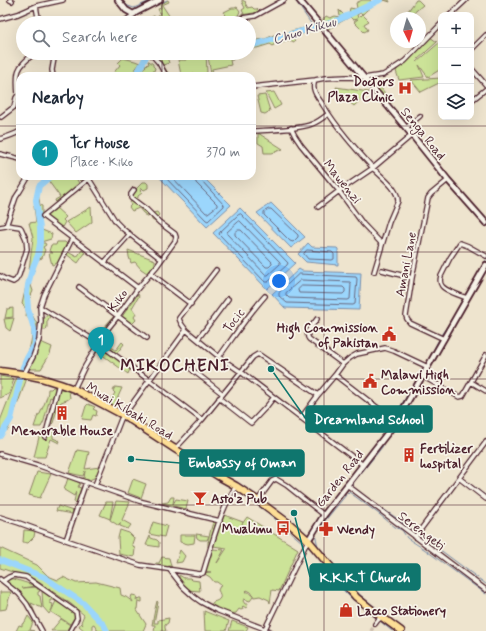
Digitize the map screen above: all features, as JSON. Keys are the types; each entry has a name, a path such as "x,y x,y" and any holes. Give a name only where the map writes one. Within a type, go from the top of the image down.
{"main road":[{"name":"Mwai Kibaki Road","path":"0,371 41,378 74,389 123,415 258,500 308,540 356,597 401,631"}],"street":[{"path":"0,19 18,14 36,6 63,0"},
{"path":"118,0 129,12 134,14"},
{"path":"131,16 160,0"},
{"path":"255,16 284,0"},
{"name":"Senga Road","path":"299,0 448,180 486,223"},
{"path":"453,12 466,0"},
{"path":"36,6 38,16"},
{"path":"256,87 325,78 364,78 379,76 390,72 405,61 438,27"},
{"path":"473,48 486,35"},
{"path":"18,72 22,65 27,60"},
{"path":"52,72 54,60"},
{"path":"156,60 164,72"},
{"path":"474,71 486,85"},
{"path":"315,80 313,88 328,114 373,168 393,188 398,198 388,222 374,272"},
{"path":"474,99 486,89"},
{"path":"1,117 14,107 16,98"},
{"path":"256,132 314,124 328,114"},
{"path":"406,128 420,116"},
{"name":"Mawenzi","path":"291,128 301,145 339,191 363,224 382,244"},
{"path":"0,139 15,134"},
{"path":"318,207 373,168 412,135"},
{"path":"0,154 16,158"},
{"path":"6,225 16,197 26,180"},
{"path":"87,180 43,216 138,288"},
{"path":"93,180 116,222 162,259"},
{"name":"Amani Lane","path":"444,339 410,323 407,319 407,312 412,278 428,198 448,180"},
{"name":"Kiko","path":"74,389 97,346 97,342 138,288 157,266 176,237 175,234 131,198 130,194 134,190"},
{"path":"0,227 6,225 20,227 26,239 27,249 16,280 13,282 0,276"},
{"path":"104,263 130,234"},
{"path":"21,374 29,366 39,340 41,316 40,307 44,295 72,239"},
{"path":"467,298 444,287 440,283 440,278 450,258 460,243 486,256"},
{"name":"Garden Road","path":"308,540 324,515 396,422 486,265"},
{"path":"216,270 180,318 180,321 186,330 219,357 241,372 363,465"},
{"path":"382,270 412,278"},
{"path":"150,273 191,304"},
{"path":"79,287 147,338"},
{"name":"Tocic","path":"219,357 257,304 265,296"},
{"path":"198,339 228,299"},
{"path":"40,307 97,342 202,420"},
{"path":"317,319 307,336 343,364"},
{"path":"96,485 123,415 186,330"},
{"path":"302,418 343,364 357,354 385,348 428,367"},
{"path":"175,449 202,420 253,357 258,354 318,395"},
{"path":"422,376 460,397 463,396 486,355"},
{"path":"190,369 223,394"},
{"path":"336,375 396,422"},
{"path":"471,382 486,391"},
{"path":"45,437 60,384"},
{"path":"219,398 252,423 274,397"},
{"path":"415,537 486,442"},
{"path":"0,454 38,465 139,501 220,521"},
{"path":"459,478 486,499"},
{"path":"258,500 272,481 276,479 324,515"},
{"path":"66,540 86,482"},
{"name":"Serengeti","path":"347,485 486,590"},
{"path":"0,517 140,565 198,574 203,573 220,521 236,486"},
{"path":"264,630 308,540"},
{"path":"169,569 194,598 216,610 264,630 270,631"},
{"path":"1,580 14,575 26,578 76,612 77,618 70,631"},
{"path":"1,580 19,594 27,604 42,631"},
{"path":"375,624 382,617"}],"green space":[{"path":"168,0 169,2 162,5 169,16 158,16 160,13 158,9 161,8 160,5"},
{"path":"242,0 246,2 245,3 248,8 252,7 259,11 241,15 244,14 242,10 245,8"},
{"path":"362,0 370,0 372,3 378,0 384,0 363,14 360,13 357,15 358,18 362,14 369,21 364,24 368,30 364,32 354,22 358,19 353,20 350,17 328,29 322,21 326,16 330,18 335,16 340,17 339,10 344,15 349,13 350,8 357,8 356,3"},
{"path":"416,0 423,5 415,12 408,11"},
{"path":"237,7 240,11 238,16 224,15 224,12"},
{"path":"308,27 309,31 300,35 299,37 296,36 294,42 286,40 283,43 275,43 273,46 270,44 256,48 256,40 265,39 274,35 287,34 291,31"},
{"path":"430,37 437,42 416,61 417,62 438,44 438,71 428,77 419,65 424,77 399,80 396,71 419,48 426,48 426,41"},
{"path":"121,60 131,60 140,63 133,72 114,72 120,65 118,63"},
{"path":"157,60 168,60 169,63 163,65 167,72 165,72"},
{"path":"178,60 206,60 207,72 180,72"},
{"path":"209,60 230,60 231,65 212,69 213,72 211,72"},
{"path":"148,61 153,64 155,68 154,71 140,72 146,66 145,65 149,64"},
{"path":"438,78 438,84 421,92 411,80"},
{"path":"377,83 392,102 388,103 373,84"},
{"path":"336,87 369,92 354,106 338,93"},
{"path":"274,92 281,105 274,109 266,93"},
{"path":"265,95 270,111 265,114 261,113 257,96"},
{"path":"258,133 283,149 272,153 264,153 263,146 258,143"},
{"path":"48,180 77,180 80,185 56,203 55,200 60,197"},
{"path":"143,182 148,184 148,188 144,190 142,188 140,191 142,193 134,200 130,195"},
{"path":"38,193 40,205 42,206 42,219 36,222 34,206 36,204 35,198"},
{"path":"131,201 134,201 140,208 154,215 153,213 157,212 159,215 156,218 158,222 157,223 152,220 151,216 145,216 139,208 132,211 129,207 131,205"},
{"path":"55,207 66,217 63,220 65,222 61,229 44,216 51,209 54,211"},
{"path":"91,207 92,222 76,233 66,222"},
{"path":"36,222 42,230 52,234 51,239 41,242 45,243 46,245 43,247 45,250 42,258 37,260 34,271 29,270 33,238 29,223"},
{"path":"57,242 65,242 68,245 65,250 68,250 68,252 77,257 82,250 85,253 78,263 66,254 60,262 52,265 49,253 53,253 49,251 51,245 56,245"},
{"path":"128,250 155,260 156,268 154,271 147,273 135,262 131,263"},
{"path":"28,277 33,291 29,300 29,309 37,324 36,340 52,347 50,354 41,369 21,369 27,356 32,334 30,321 26,316 26,310 22,304"},
{"path":"138,294 139,296 132,308 136,314 134,317 136,320 131,325 121,318"},
{"path":"13,308 13,317 5,318 7,309"},
{"path":"48,314 50,316 47,322 46,330 41,330 41,319 44,319"},
{"path":"114,316 116,318 98,341 93,339"},
{"path":"14,318 10,331 6,328 4,319"},
{"path":"109,332 112,334 110,337 113,339 108,345 116,350 122,342 124,344 117,353 101,343"},
{"path":"99,344 106,352 131,367 128,374 97,351 95,355 90,356"},
{"path":"0,376 14,379 9,394 0,398"},
{"path":"17,377 27,378 8,430 0,430 0,421"},
{"path":"55,387 55,390 52,398 50,397 44,421 41,427 34,427 45,402 48,389"},
{"path":"115,387 122,388 114,406 107,401 101,400 103,395 111,399 115,393 113,391"},
{"path":"59,388 69,391 70,398 61,402 52,424 50,423 50,408"},
{"path":"88,404 95,407 93,409 97,411 96,416 93,415 91,420 82,419"},
{"path":"53,429 53,438 60,441 59,443 51,439 45,457 34,457 40,433"},
{"path":"77,450 89,452 85,469 100,467 98,475 91,479 84,480 78,478 84,478 85,471 83,476 69,473"},
{"path":"37,472 51,474 40,498 29,495"},
{"path":"68,478 80,483 78,487 81,488 76,503 74,502 76,492 74,496 64,490"},
{"path":"133,479 146,484 141,498 128,493"},
{"path":"171,497 174,497 173,504 176,499 188,501 186,509 162,503 168,502"},
{"path":"116,501 130,502 122,520 131,525 128,529 120,526 120,523 119,526 110,520"},
{"path":"106,502 113,502 110,519 100,515"},
{"path":"58,506 73,511 72,514 56,511"},
{"path":"224,515 243,522 242,524 247,517 298,549 279,591 272,590 270,603 269,600 260,596 254,597 251,592 247,590 245,592 249,592 253,597 250,601 244,599 243,601 245,604 248,604 246,608 243,606 243,609 239,609 236,613 230,614 210,606 213,602 220,598 218,590 220,586 222,586 217,582 214,582 210,577 203,573 211,572 205,571 213,549 224,550 217,563 227,548 213,546"},
{"path":"153,522 167,526 164,537 149,534"},
{"path":"213,522 216,522 210,544 208,547 208,541 210,543 208,540"},
{"path":"24,530 35,531 34,537 28,543 23,542"},
{"path":"120,530 129,533 134,538 132,544 135,549 134,557 119,554 118,538"},
{"path":"196,534 209,536 207,540 200,540 197,538"},
{"path":"180,535 195,535 194,543 188,544 180,542"},
{"path":"150,536 159,542 159,547 146,545"},
{"path":"0,548 37,565 48,576 58,580 63,577 76,583 96,582 120,588 121,595 133,602 131,598 132,595 137,596 136,600 142,598 142,602 138,601 136,609 146,624 143,631 98,631 94,624 92,625 92,629 85,631 79,626 81,623 83,625 81,622 84,615 71,604 34,579 0,568"},
{"path":"180,550 185,556 182,562 176,563"},
{"path":"162,557 169,558 172,567 171,569 155,566 156,563 159,563"},
{"path":"179,575 184,578 199,581 200,591 187,590 179,579"},
{"path":"11,578 36,586 22,588 38,587 37,589 40,589 38,595 40,596 42,608 31,603 35,613 34,614 23,596 6,582"},
{"path":"42,591 55,600 50,600 50,603 53,604 49,614 43,607"},
{"path":"0,592 11,592 6,609 0,610"},
{"path":"56,601 77,614 70,624 51,612"},
{"path":"157,601 154,623 158,623 158,620 169,618 168,623 165,625 166,631 154,631 155,625 152,625"},
{"path":"204,611 229,621 226,631 205,631"},
{"path":"28,616 33,622 30,630 34,631 16,631 19,625 22,626"},
{"path":"61,619 70,625 66,631 51,631"},
{"path":"232,621 248,627 246,631 229,631"}],"water":[{"path":"162,180 206,180 231,205 207,227"},
{"path":"271,203 305,237 291,248 257,213"},
{"path":"240,208 295,263 267,289 213,233"},
{"path":"308,243 312,247 337,248 338,265 306,262 298,254"},
{"path":"299,269 302,271 361,273 359,310 285,308 272,294"}],"waterway":[{"path":"122,0 128,6 134,8 152,0"},
{"path":"158,5 167,0"},
{"path":"295,0 314,28"},
{"path":"302,0 311,11"},
{"name":"Chuo Kikuu","path":"256,44 334,22 380,0"},
{"name":"Chuo Kikuu","path":"137,72 144,60"},
{"name":"Chuo Kikuu","path":"0,436 11,419 23,367 35,344 34,329 28,309 27,294 32,269 38,255 40,243 40,229 36,200 39,186 46,180"},
{"path":"465,295 486,260"},
{"path":"441,335 462,300"},
{"path":"426,364 438,341"},
{"path":"394,417 423,369"},
{"name":"Chuo Kikuu","path":"15,370 23,371"},
{"path":"35,373 44,376"},
{"path":"380,439 390,421"},
{"path":"383,446 352,486 415,531"},
{"path":"209,467 227,477"},
{"path":"434,515 459,482"},
{"path":"468,482 486,496"},
{"path":"236,490 267,512 303,543"},
{"path":"318,547 315,533 349,492 395,527 402,530 407,538 486,594"},
{"path":"289,519 293,523"},
{"path":"419,534 486,584"},
{"name":"Chuo Kikuu","path":"0,560 44,577 83,603 104,625 107,631"},
{"path":"351,586 394,622"},
{"path":"343,590 375,617"},
{"path":"381,622 392,631"}],"tunnel":[{"path":"371,631 375,624"}],"place":[{"name":"Doctors Plaza Clinic","path":"405,88"},
{"name":"High Commission of Pakistan","path":"389,334"},
{"name":"Tcr House","path":"101,360"},
{"name":"Dreamland School","path":"271,369"},
{"name":"Malawi High Commission","path":"370,381"},
{"name":"Memorable House","path":"62,413"},
{"name":"Fertilizer hospital","path":"409,455"},
{"name":"Embassy of Oman","path":"131,459"},
{"name":"Asto'z Pub","path":"200,498"},
{"name":"K.K.K.T Church","path":"294,513"},
{"name":"Mwalimu","path":"283,528"},
{"name":"Wendy","path":"326,529"},
{"name":"Lacco Stationery","path":"346,610"}],"district":[{"name":"MIKOCHENI","path":"175,365"}]}
